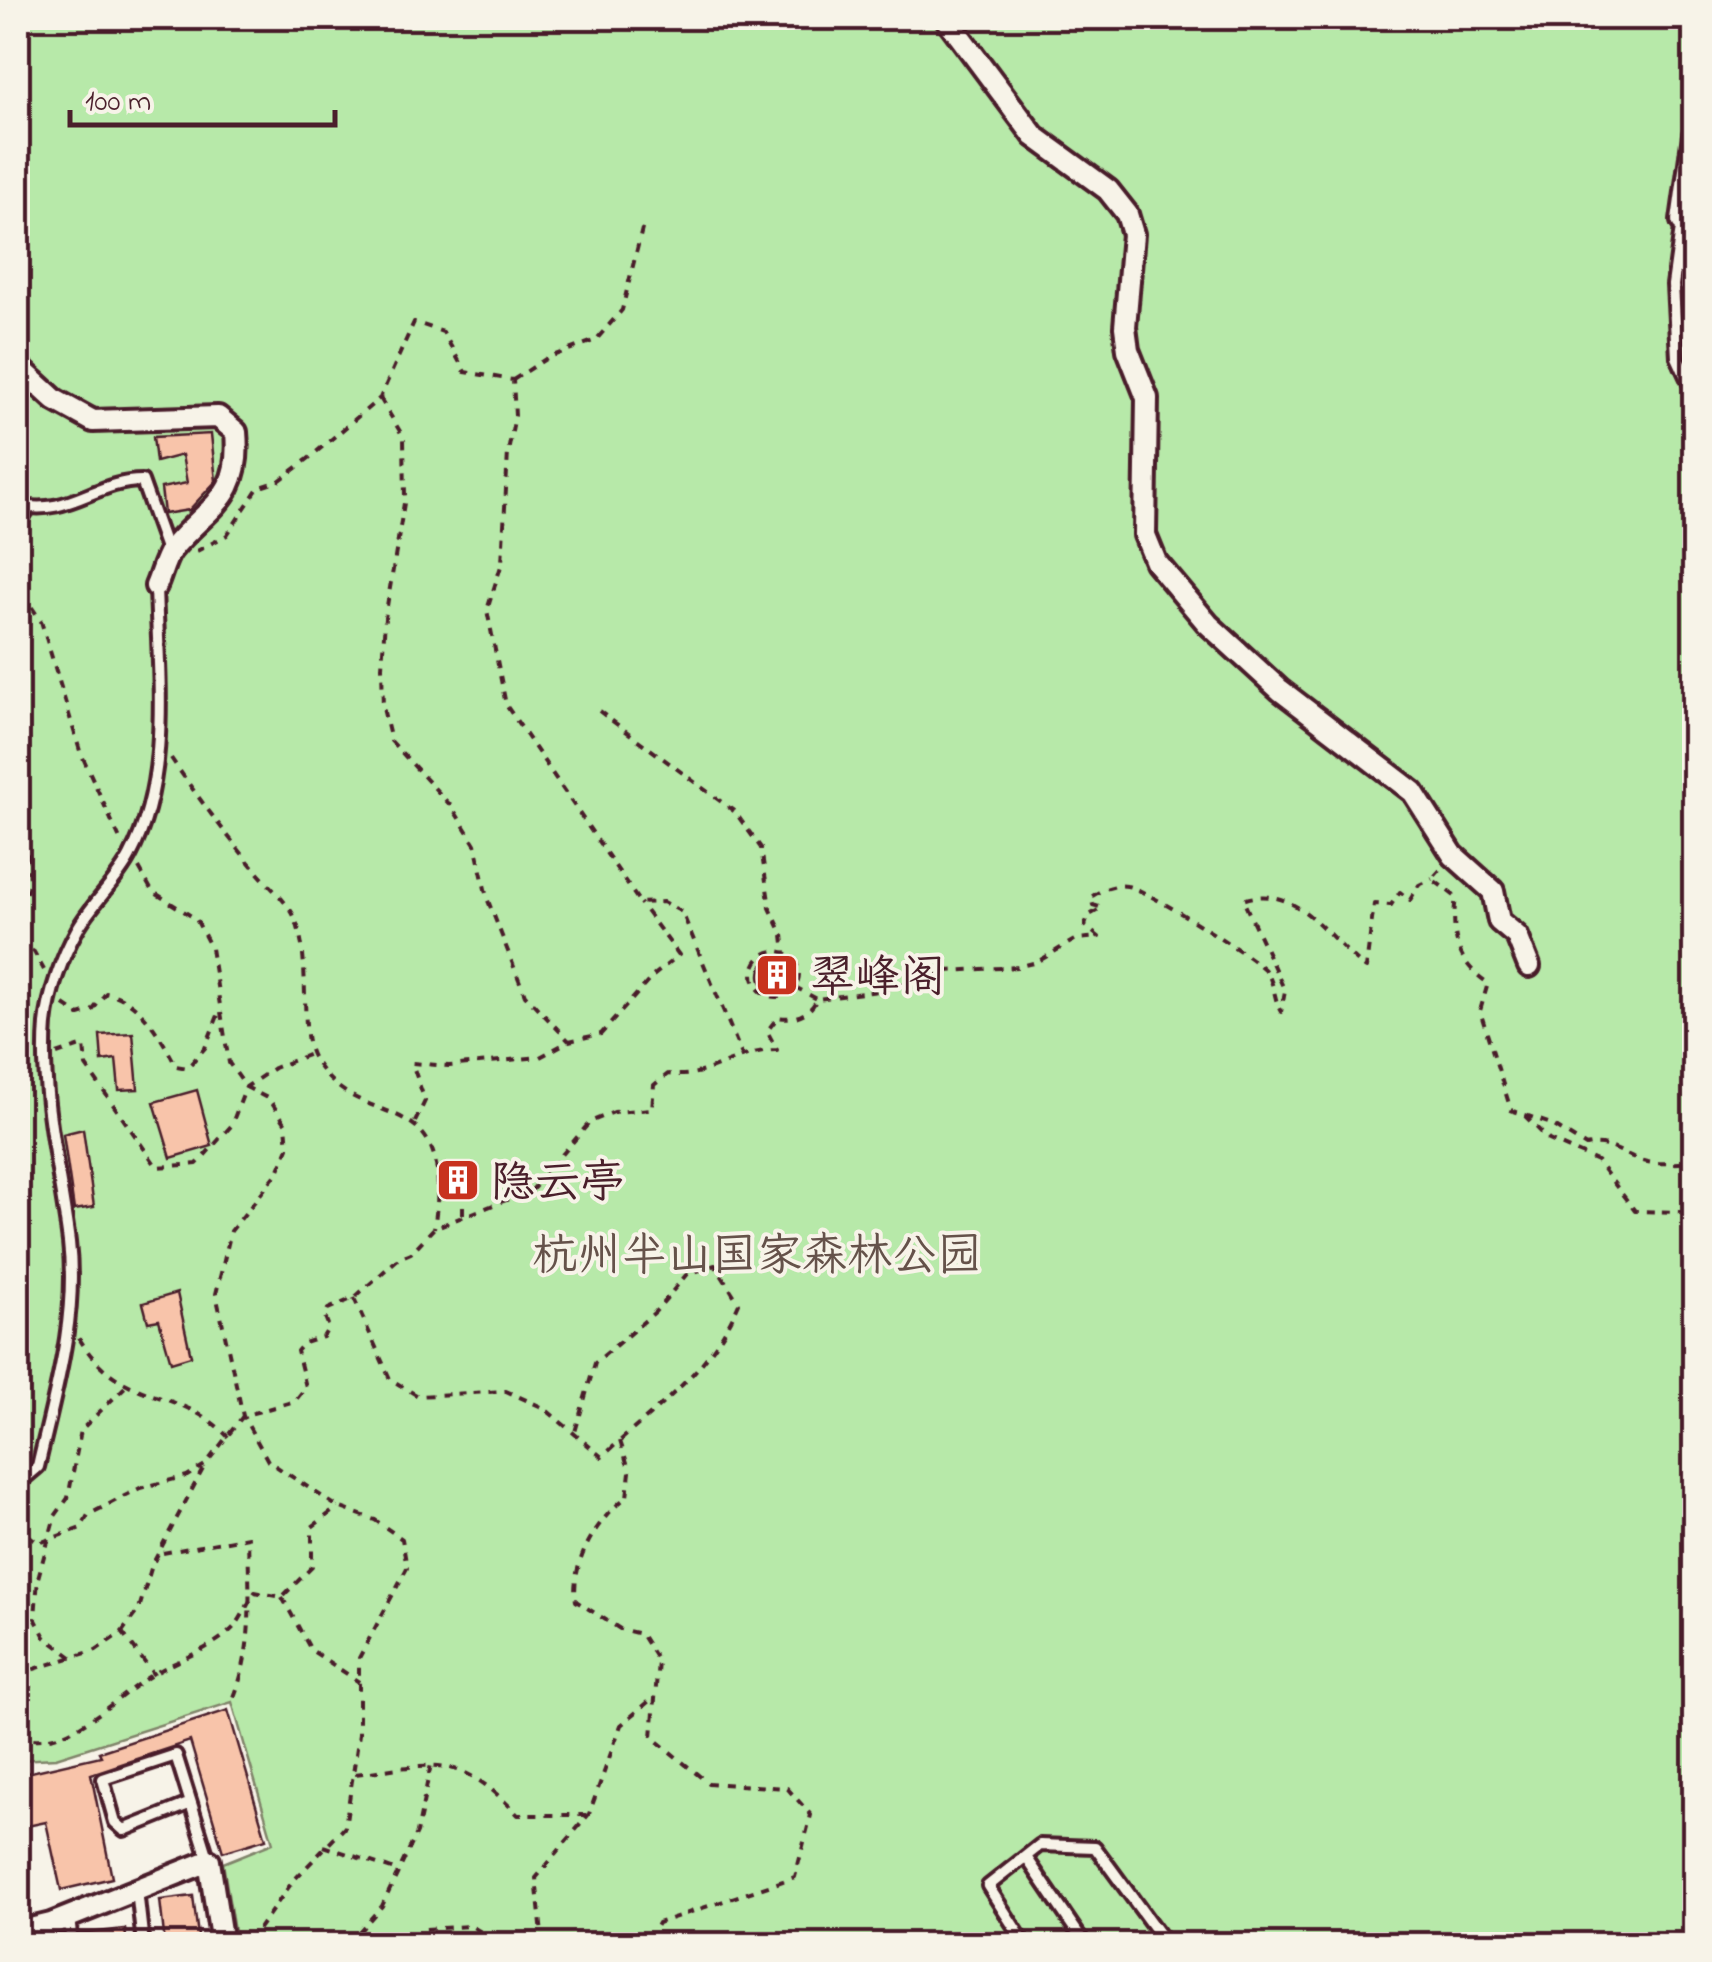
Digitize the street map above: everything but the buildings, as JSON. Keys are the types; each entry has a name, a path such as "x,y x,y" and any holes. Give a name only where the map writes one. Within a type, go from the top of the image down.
{"street":[{"path":"946,18 1034,136 1108,190 1127,214 1133,234 1124,327 1148,398 1145,535 1156,562 1197,613 1280,690 1413,792 1453,854 1493,891 1499,921 1517,936 1529,966"},
{"path":"1688,220 1694,135"},
{"path":"18,366 55,400 93,421 218,418 236,432 238,462 229,490 168,554 156,586"},
{"path":"23,1936 209,1860 222,1944"}],"lane":[{"path":"1688,220 1673,285 1677,357 1694,394"},
{"path":"18,525 24,507 69,506 117,481 142,481 168,554"},
{"path":"18,1484 38,1467 69,1321 69,1243 52,1156 46,1024 54,987 77,930 131,855 154,776 156,586"},
{"path":"191,1803 124,1830 114,1822 102,1779 176,1755 209,1860"},
{"path":"1025,1944 988,1886 1040,1846 1094,1846 1166,1944"},
{"path":"1026,1856 1084,1944"},
{"path":"137,1888 144,1944"},
{"path":"69,1917 72,1944"}],"path":[{"path":"168,554 196,551 227,534 258,488 279,481 308,460 380,398 414,322 442,332 465,372 513,380 547,358 596,340 622,310 643,225"},
{"path":"415,1122 424,1101 412,1063 449,1066 540,1058 570,1041 601,1034 653,976 679,955 506,706 487,610 502,563 505,487 515,416 513,380"},
{"path":"380,398 404,438 405,497 385,618 382,666 383,708 391,740 452,807 475,844 487,898 524,995 570,1041"},
{"path":"18,605 30,604 41,621 80,751 117,838 152,891 196,919 212,948 229,1064 246,1086 269,1099 286,1124 288,1148 278,1172 231,1231 216,1294 243,1416 268,1461 338,1507 375,1520 402,1539 406,1568 359,1658 355,1774 344,1826 324,1846 251,1943"},
{"path":"599,710 735,812 762,848 770,908 786,952 799,970 795,987 786,996 772,997 755,983 754,968 762,955 786,952"},
{"path":"157,736 193,791 292,913 306,960 310,1054 337,1089 415,1122 433,1152 440,1193 434,1228"},
{"path":"18,774 28,866 28,884 18,922"},
{"path":"795,987 818,999 879,990 947,970 1037,962 1076,938 1099,936 1086,926 1088,916 1102,908 1091,897 1103,888 1129,885 1174,912 1203,922 1213,937 1232,943 1265,970 1282,1012 1285,991 1243,900 1256,896 1284,902 1318,918 1350,956 1366,968 1374,904 1391,905 1400,892 1410,900 1453,854"},
{"path":"1432,879 1456,897 1452,930 1458,952 1488,983 1480,1011 1511,1110 1551,1124 1586,1146 1600,1142 1655,1164 1671,1160 1694,1164"},
{"path":"640,903 663,902 682,912 742,1055"},
{"path":"18,942 34,952 66,1008 79,1015 92,1011 106,994 121,996 142,1014 176,1066 187,1068 205,1048 220,1010"},
{"path":"18,1674 96,1650 122,1632 138,1610 152,1565 162,1553 205,1465 243,1416 296,1401 306,1386 297,1352 304,1343 323,1337 329,1327 325,1317 328,1310 354,1298 399,1258 411,1253 434,1228 532,1190 590,1122 614,1112 652,1109 654,1086 668,1074 690,1078 742,1055 777,1050 766,1031 769,1024 778,1017 791,1020 812,1010 818,999"},
{"path":"48,1058 84,1045 86,1066 157,1167 196,1164 232,1126 246,1086 310,1054"},
{"path":"1525,1116 1550,1140 1598,1160 1635,1211 1682,1212 1694,1232"},
{"path":"463,1190 464,1219"},
{"path":"354,1298 390,1378 418,1396 506,1391 544,1408 602,1458 674,1398 721,1344 738,1303 715,1265 686,1275 655,1312 595,1363 576,1432"},
{"path":"69,1321 88,1354 112,1380 180,1404 214,1422 228,1438"},
{"path":"72,1658 45,1637 36,1618 38,1578 56,1516 68,1498 81,1430 126,1386"},
{"path":"620,1442 630,1472 627,1496 603,1514 572,1578 576,1600 620,1629 641,1634 658,1661 652,1698 652,1737 708,1783 787,1788 812,1815 795,1877 658,1923 646,1944"},
{"path":"18,1547 28,1535 38,1543 80,1528 88,1516 140,1488 187,1476 205,1465"},
{"path":"282,1596 312,1567 312,1527 338,1507"},
{"path":"162,1553 248,1537 251,1632 246,1669 232,1702"},
{"path":"18,1735 52,1738 98,1714 154,1675 232,1630 255,1592 282,1596"},
{"path":"282,1596 312,1650 361,1684"},
{"path":"122,1632 154,1675"},
{"path":"18,1702 30,1686 28,1674"},
{"path":"543,1944 536,1878 589,1814 621,1725 652,1698"},
{"path":"355,1774 431,1764 473,1773 518,1815 589,1814"},
{"path":"348,1944 382,1906 417,1833 431,1764"},
{"path":"324,1846 398,1871"},
{"path":"423,1944 426,1929 471,1926 502,1944"},
{"path":"555,1944 586,1938 595,1944"}],"green space":[{"name":"杭州半山国家森林公园","path":"18,18 1694,18 1694,1944 236,1944 223,1863 273,1843 232,1702 56,1758 18,1760"}],"place":[{"name":"翠峰阁","path":"777,975"},
{"name":"隐云亭","path":"458,1180"}]}
